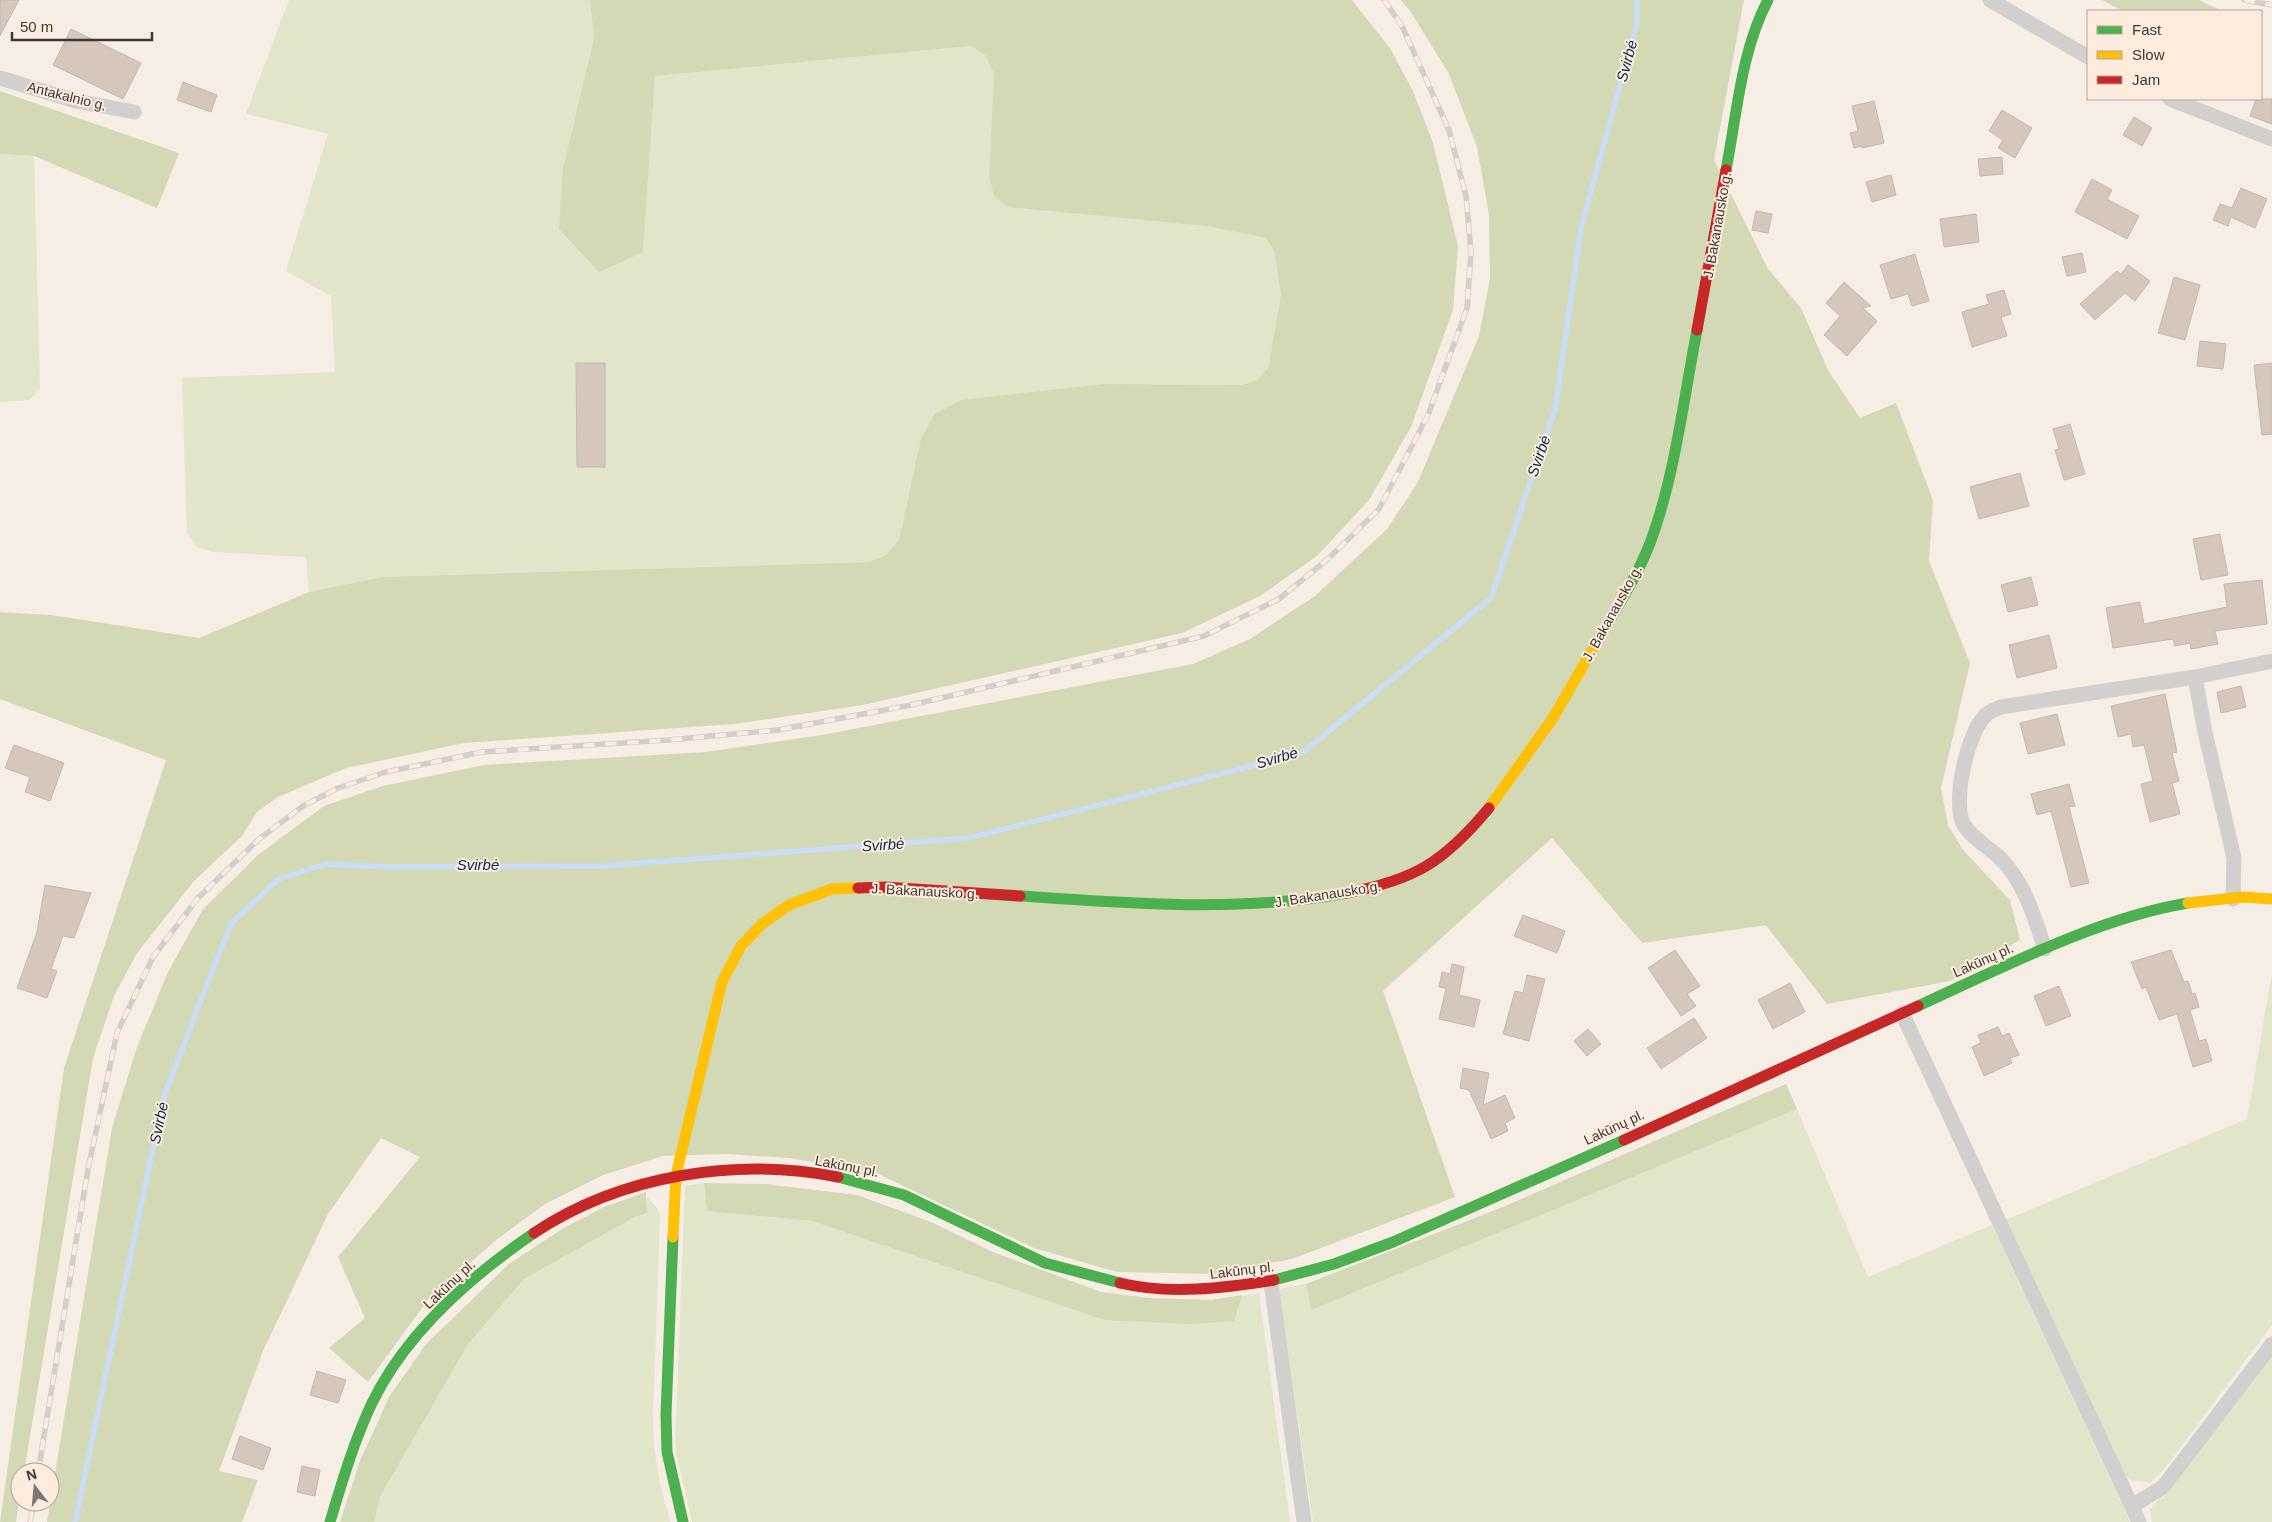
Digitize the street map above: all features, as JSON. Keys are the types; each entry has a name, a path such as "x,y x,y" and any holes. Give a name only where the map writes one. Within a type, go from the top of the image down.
{"street":[{"name":"J. Bakanausko g.","path":"683,1522 668,1452 666,1414 676,1175 722,982 741,946 762,924 789,905 832,889 885,887 1179,906 1262,904 1330,896 1383,886 1415,874 1456,846 1488,809 1553,718 1625,593 1654,534 1670,475 1712,259 1746,64 1759,17 1768,0"},
{"path":"1990,0 2087,56"},
{"name":"Antakalnio g.","path":"0,78 76,101 134,112"},
{"path":"2173,100 2272,139"},
{"path":"2045,949 2031,906 2018,881 2000,859 1964,825 1959,813 1964,764 1974,733 1986,714 2001,707 2195,677 2272,661"},
{"path":"2195,677 2205,732 2234,858 2233,899"},
{"name":"Lakūnų pl.","path":"330,1522 359,1432 375,1397 394,1366 423,1328 497,1260 565,1215 612,1196 676,1175 730,1170 791,1171 851,1180 908,1196 1043,1262 1136,1287 1210,1289 1271,1283 1354,1259 1424,1230 2045,949 2158,909 2207,900 2272,899"},
{"path":"1902,1013 2139,1522"},
{"path":"1271,1283 1304,1522"},
{"path":"2132,1506 2153,1495 2176,1472 2272,1344"}],"green space":[{"path":"289,0 590,0 594,37 563,169 643,252 655,76 971,46 985,55 994,74 989,178 1266,238 1274,251 1281,293 1268,368 1257,380 1243,385 1105,384 921,438 899,540 886,555 869,562 382,577 309,592 306,557 212,552 197,547 187,533 182,378 335,372 331,296 286,271 328,134 246,114"},
{"path":"590,0 1352,0 1390,48 1413,91 1433,143 1458,246 1453,310 1411,427 1369,500 1317,556 1260,596 1182,633 863,705 734,724 464,743 346,768 278,797 257,812 242,836 194,881 137,953 114,996 93,1058 26,1462 10,1462 10,1512 17,1512 16,1522 0,1522 64,1068 166,760 0,699 0,612 51,615 199,638 309,592 382,577 869,562 886,555 899,540 921,438 935,414 962,400 1105,384 1243,385 1257,380 1268,368 1281,294 1274,251 1266,238 1207,226 1008,207 994,196 989,178 994,74 985,55 971,46 655,76 643,252 599,272 559,229 563,169 594,37"},
{"path":"1401,0 1744,0 1714,160 1768,269 1801,308 1828,370 1860,418 1896,403 1933,500 1929,561 1970,663 1941,788 1948,825 1963,850 2010,900 2020,940 1950,981 1827,1004 1766,925 1642,943 1552,838 1383,991 1455,1197 1292,1259 1215,1274 1117,1272 1034,1248 876,1173 789,1158 725,1154 663,1156 603,1175 545,1204 496,1240 427,1301 368,1382 329,1348 365,1318 338,1257 420,1157 381,1138 328,1214 263,1351 219,1471 258,1480 242,1522 47,1522 49,1512 60,1512 60,1462 57,1462 112,1128 137,1047 168,972 203,909 258,855 324,806 383,786 484,765 706,752 822,735 1193,664 1250,639 1315,596 1387,529 1417,484 1479,336 1490,278 1489,215 1477,147 1448,72 1410,11"},
{"path":"2102,0 2199,0 2220,10 2121,10"},
{"path":"0,91 179,153 157,208 34,156 0,154"},
{"path":"0,154 34,156 40,390 29,400 0,402"},
{"path":"2272,973 2272,1325 2165,1468 2150,1483 2132,1480 2124,1474 2006,1220 2247,1119"},
{"path":"1786,1084 1797,1109 1311,1310 1306,1284 1503,1207"},
{"path":"1797,1109 1868,1277 1992,1225 2130,1522 1313,1522 1279,1289 1306,1284 1311,1309"},
{"path":"704,1183 707,1211 812,1221 1104,1320 1259,1293 1290,1522 692,1522 675,1447 685,1186"},
{"path":"704,1183 765,1184 857,1195 931,1222 993,1252 1101,1292 1149,1298 1212,1300 1242,1295 1234,1321 1190,1324 1104,1320 812,1221 707,1211"},
{"path":"646,1192 647,1213 635,1217 524,1279 468,1344 380,1497 374,1522 340,1522 360,1461 389,1397 426,1344 509,1264 562,1229 604,1207"},
{"path":"647,1197 657,1208 660,1217 653,1414 654,1448 660,1483 670,1522 374,1522 380,1497 468,1344 524,1279 635,1217 647,1213"},
{"path":"2272,1354 2272,1522 2152,1522 2150,1510 2157,1501 2167,1494"}],"building":[{"path":"0,0 19,0 0,36"},
{"path":"71,29 141,63 123,99 53,65"},
{"path":"183,82 217,95 211,112 177,100"},
{"path":"2272,99 2272,124 2250,116 2256,100"},
{"path":"1874,101 1884,143 1854,148 1850,133 1858,131 1852,106"},
{"path":"2002,110 2032,128 2015,158 1998,148 2003,140 1989,131"},
{"path":"2134,117 2152,128 2142,146 2123,135"},
{"path":"2002,157 2003,174 1980,176 1978,159"},
{"path":"1891,175 1896,195 1872,202 1866,182"},
{"path":"2092,179 2112,190 2107,199 2139,216 2127,239 2075,212"},
{"path":"2241,188 2267,199 2255,228 2231,217 2228,226 2213,220 2220,204 2232,208"},
{"path":"1756,211 1772,214 1768,233 1752,230"},
{"path":"1976,214 1979,242 1944,247 1940,219"},
{"path":"2082,253 2086,272 2067,276 2062,257"},
{"path":"1915,254 1929,301 1912,306 1908,294 1891,299 1880,265"},
{"path":"2128,265 2150,281 2135,301 2125,293 2095,320 2080,304 2117,271 2121,274"},
{"path":"2174,277 2200,285 2185,340 2158,333"},
{"path":"1844,282 1871,306 1863,308 1877,321 1847,356 1824,335 1840,316 1826,303"},
{"path":"2004,290 2011,314 2001,317 2007,336 1972,347 1962,312 1989,304 1986,295"},
{"path":"2200,341 2226,344 2223,369 2197,366"},
{"path":"576,363 605,363 605,467 577,467"},
{"path":"2272,363 2272,434 2262,435 2254,365"},
{"path":"2070,424 2085,474 2064,480 2055,450 2059,449 2053,429"},
{"path":"2020,473 2029,506 1979,519 1970,487"},
{"path":"2220,534 2228,575 2201,580 2193,539"},
{"path":"2031,577 2038,605 2008,612 2001,585"},
{"path":"2262,580 2267,624 2215,631 2218,644 2191,649 2190,643 2175,646 2173,639 2113,648 2106,608 2140,602 2144,624 2227,607 2224,584"},
{"path":"2049,635 2057,668 2017,678 2009,645"},
{"path":"2241,686 2246,707 2221,713 2217,692"},
{"path":"2165,694 2177,752 2172,753 2179,781 2172,783 2180,814 2150,822 2141,784 2153,781 2144,745 2133,747 2131,734 2118,737 2111,706"},
{"path":"2057,714 2065,745 2028,754 2020,723"},
{"path":"14,745 64,763 50,801 25,792 30,777 5,768"},
{"path":"2069,784 2075,806 2069,807 2089,883 2071,887 2051,811 2037,815 2031,794"},
{"path":"45,885 91,893 74,938 63,936 51,969 57,971 47,998 17,988 37,932"},
{"path":"1523,915 1565,931 1557,953 1514,936"},
{"path":"1675,950 1700,986 1687,994 1696,1006 1681,1016 1648,968"},
{"path":"2171,950 2184,982 2188,981 2192,994 2195,993 2199,1007 2190,1010 2199,1041 2206,1039 2212,1061 2193,1067 2177,1014 2159,1020 2146,987 2142,989 2131,962"},
{"path":"1452,964 1464,967 1459,995 1480,1000 1474,1027 1439,1019 1446,988 1439,987 1442,972 1450,974"},
{"path":"1527,975 1545,979 1529,1041 1503,1034 1515,991 1523,993"},
{"path":"1790,983 1805,1012 1773,1029 1758,1000"},
{"path":"2059,986 2071,1016 2046,1026 2034,996"},
{"path":"1694,1018 1707,1038 1661,1069 1647,1048"},
{"path":"1998,1027 2002,1036 2009,1033 2019,1055 2010,1058 2012,1063 1984,1076 1972,1047 1981,1043 1978,1035"},
{"path":"1588,1029 1601,1044 1587,1056 1574,1041"},
{"path":"1463,1068 1489,1073 1483,1105 1505,1095 1515,1118 1505,1123 1508,1131 1491,1139 1469,1090 1460,1088"},
{"path":"317,1371 346,1380 338,1403 310,1395"},
{"path":"240,1436 271,1448 263,1470 232,1459"},
{"path":"302,1466 320,1470 315,1496 297,1492"}],"waterway":[{"name":"Svirbė","path":"75,1522 164,1096 231,923 279,879 325,864 390,867 602,866 969,838 1302,753 1491,598 1555,410 1581,228 1637,23 1637,0"}],"railway":[{"path":"40,1462 88,1169 117,1033 153,957 198,898 259,839 303,806 338,788 386,772 482,752 668,740 778,730 911,705 1204,636 1279,599 1329,558 1379,509 1428,415 1467,308 1471,252 1466,196 1449,130 1402,26 1384,0"},
{"path":"2244,0 2272,5"},
{"path":"30,1522 32,1512"}],"traffic: fast":[{"path":"1726,170 1746,61 1759,20 1768,0"},
{"path":"1594,647 1635,576 1654,532 1674,457 1697,330"},
{"path":"1020,896 1183,905 1224,905 1265,903 1346,893"},
{"path":"1918,1006 2085,932 2154,910 2188,903"},
{"path":"1274,1280 1334,1264 1393,1242 1624,1140"},
{"path":"838,1177 904,1195 1045,1263 1120,1283"},
{"path":"330,1522 360,1432 372,1403 386,1377 403,1353 442,1308 487,1268 534,1233"},
{"path":"673,1237 666,1414 667,1452 683,1522"}],"traffic: slow":[{"path":"1489,808 1553,718 1594,647"},
{"path":"673,1237 676,1175 722,982 741,946 762,924 789,905 832,889 858,888"},
{"path":"2188,903 2242,897 2272,899"}],"traffic: jam":[{"path":"1697,330 1726,170"},
{"path":"1346,893 1391,882 1410,875 1426,866 1457,842 1489,808"},
{"path":"858,888 885,887 1020,896"},
{"path":"1624,1140 1918,1006"},
{"path":"534,1233 568,1213 604,1197 680,1176 760,1169 799,1171 838,1177"},
{"path":"1120,1283 1158,1289 1197,1289 1236,1286 1274,1280"}]}
